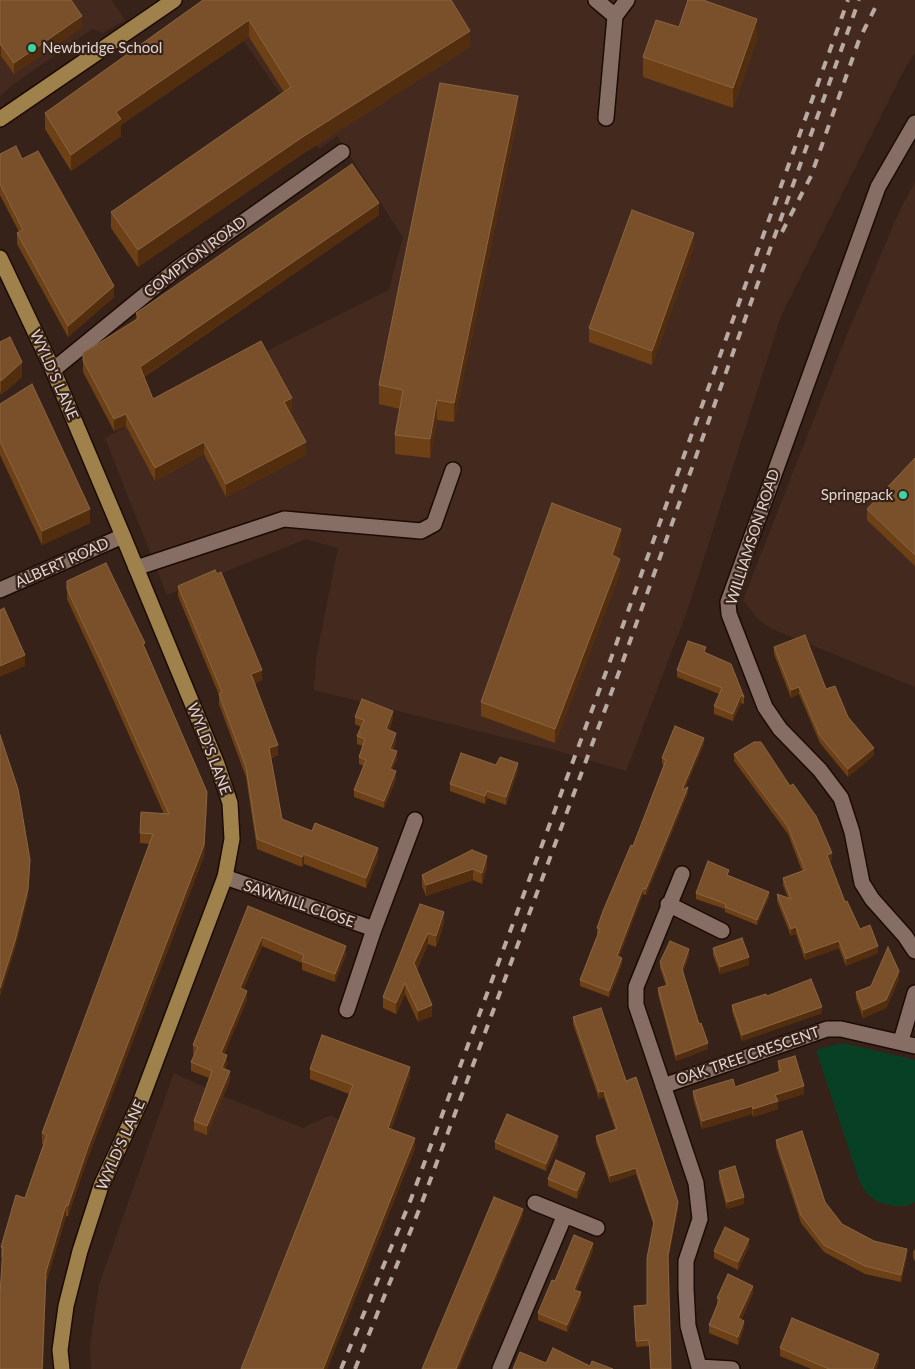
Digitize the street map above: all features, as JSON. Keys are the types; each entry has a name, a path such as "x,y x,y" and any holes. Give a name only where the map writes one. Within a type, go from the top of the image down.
{"main road":[{"path":"0,119 174,0"},
{"name":"WYLD'S LANE","path":"0,258 53,370 217,764 230,803 232,839 225,877 141,1100 101,1186 80,1250 61,1341 62,1369"}],"street":[{"path":"596,0 615,16"},
{"path":"606,118 615,16 627,0"},
{"name":"WILLIAMSON ROAD","path":"915,124 878,187 728,602 729,614 765,707 780,729 820,770 841,798 852,832 862,883 872,899 905,936 915,951"},
{"name":"COMPTON ROAD","path":"53,370 178,268 342,152"},
{"path":"136,568 284,519 421,531 434,524 453,470"},
{"name":"ALBERT ROAD","path":"0,590 123,536"},
{"name":"SAWMILL CLOSE","path":"347,1010 374,930 415,820"},
{"path":"663,1086 636,1005 636,987 668,904 682,874"},
{"name":"SAWMILL CLOSE","path":"225,877 374,930"},
{"path":"668,904 722,931"},
{"path":"908,1044 915,993"},
{"name":"OAK TREE CRESCENT","path":"732,1369 699,1368 688,1326 686,1261 700,1219 700,1207 696,1182 663,1086 798,1037 827,1029 841,1029 908,1044"},
{"path":"535,1203 564,1217 597,1228"},
{"path":"500,1369 564,1217"}],"shaded area":[{"name":"Newbridge School","path":"0,0 111,0 125,20 103,33 92,29 11,86 0,97"},
{"path":"215,0 915,0 915,53 905,68 781,316 687,611 626,771 555,750 314,690 316,659 338,548 306,539 167,595 105,438 261,354 389,290 403,237 337,136 319,149"},
{"path":"915,182 915,687 772,629 760,621 743,600 846,337 899,212"},
{"path":"174,1073 218,1094 303,1128 331,1115 343,1122 327,1369 91,1369 90,1347 99,1285"}],"green space":[{"path":"843,1043 915,1060 915,1202 907,1206 894,1206 878,1202 867,1194 859,1180 816,1050"}],"building":[{"path":"0,0 71,0 82,16 14,63 0,45"},
{"path":"203,0 451,0 470,31 301,138 138,250 111,212 291,87 249,20 116,112 121,119 71,155 45,113"},
{"path":"688,0 703,0 757,19 733,88 643,57 656,20 679,27"},
{"path":"440,83 518,96 454,403 437,400 430,439 395,435 403,390 379,385"},
{"path":"16,146 22,159 38,151 114,286 68,326 17,233 23,230 0,184 0,154"},
{"path":"352,164 379,203 140,367 153,399 261,341 292,398 284,402 306,442 226,484 204,442 155,468 126,414 114,419 83,360 83,353 139,318 136,313"},
{"path":"632,210 694,233 652,351 589,328"},
{"path":"10,337 22,362 1,381 0,342"},
{"path":"32,384 90,509 42,531 0,441 0,404"},
{"name":"Springpack","path":"915,458 915,555 867,509"},
{"path":"552,503 621,529 612,555 620,559 555,729 481,702"},
{"path":"106,563 145,643 143,644 207,792 204,845 87,1150 68,1206 66,1205 46,1272 42,1369 0,1369 0,1294 3,1247 1,1247 16,1195 25,1198 47,1135 42,1133 153,834 140,833 141,812 169,814 67,589 67,581"},
{"path":"215,570 217,574 221,572 262,670 251,674 278,745 269,748 282,819 312,831 315,823 378,848 366,878 304,854 302,857 257,839 246,767 219,694 222,692 178,586"},
{"path":"4,608 25,655 0,666 0,610"},
{"path":"805,635 826,689 835,686 848,717 874,748 848,769 820,736 799,687 791,690 774,647"},
{"path":"688,641 706,647 704,652 731,664 744,697 741,695 733,714 714,706 722,688 677,670"},
{"path":"362,699 393,711 386,729 396,733 390,749 397,751 390,769 396,771 384,801 354,790 366,760 359,757 365,739 357,736 364,720 355,717"},
{"path":"675,726 704,738 682,790 688,787 646,889 643,888 617,956 622,958 609,991 580,980 600,929 597,928 603,911 631,845 633,846 666,760 662,758"},
{"path":"0,735 18,789 30,860 28,889 15,941 0,988"},
{"path":"754,742 761,742 790,786 793,784 816,816 832,853 827,855 845,902 847,901 860,929 870,925 878,946 846,959 839,941 805,953 796,927 791,929 777,894 791,899 783,878 805,870 788,827 734,754"},
{"path":"461,753 496,765 500,757 518,763 506,797 487,791 485,796 450,784"},
{"path":"472,850 487,856 482,873 473,869 426,885 422,875"},
{"path":"708,861 729,870 727,875 769,892 757,920 725,907 726,904 696,893"},
{"path":"420,904 444,912 436,936 428,933 414,963 432,1005 418,1011 405,983 396,1003 383,997"},
{"path":"248,906 346,946 335,974 302,961 304,955 262,937 240,988 247,991 221,1053 227,1055 222,1068 230,1071 207,1126 194,1121 212,1071 191,1062 198,1047 193,1045"},
{"path":"742,938 749,957 720,967 713,948"},
{"path":"670,941 689,949 682,969 699,1024 701,1023 708,1043 676,1055 658,988 668,985 660,962"},
{"path":"888,947 899,971 886,1000 863,1010 856,992 871,986"},
{"path":"811,979 822,1007 742,1035 732,1005 766,994 767,996"},
{"path":"601,1008 626,1081 636,1077 678,1202 668,1255 671,1369 651,1369 649,1340 636,1341 634,1306 647,1305 647,1258 654,1222 636,1168 610,1176 596,1136 617,1129 604,1091 599,1092 573,1017"},
{"path":"322,1035 410,1067 388,1128 415,1138 323,1369 241,1369 353,1085 310,1069"},
{"path":"795,1056 804,1086 775,1095 778,1101 753,1109 752,1106 702,1121 693,1091 733,1079 735,1087 781,1071 778,1061"},
{"path":"507,1114 558,1136 546,1164 495,1142"},
{"path":"802,1131 825,1202 842,1224 874,1241 907,1249 901,1275 865,1266 824,1245 801,1215 776,1140"},
{"path":"556,1160 585,1173 577,1191 548,1179"},
{"path":"735,1166 744,1197 727,1202 719,1171"},
{"path":"494,1197 523,1209 456,1369 422,1369"},
{"path":"725,1227 749,1239 738,1262 714,1251"},
{"path":"574,1235 593,1243 574,1290 581,1292 567,1325 538,1313 552,1280 555,1281"},
{"path":"728,1274 753,1286 738,1318 744,1321 738,1337 709,1325 720,1299 717,1298"},
{"path":"792,1318 879,1354 873,1369 829,1369 780,1348"},
{"path":"553,1348 590,1366 592,1361 613,1369 513,1369 520,1352 546,1363"}],"railway":[{"path":"341,1369 411,1199 609,664 848,0"},
{"path":"355,1369 421,1205 619,672 859,0"},
{"path":"782,232 811,176 859,40 879,0"}],"place":[{"name":"Newbridge School","path":"32,48"},
{"name":"Springpack","path":"903,495"}]}
